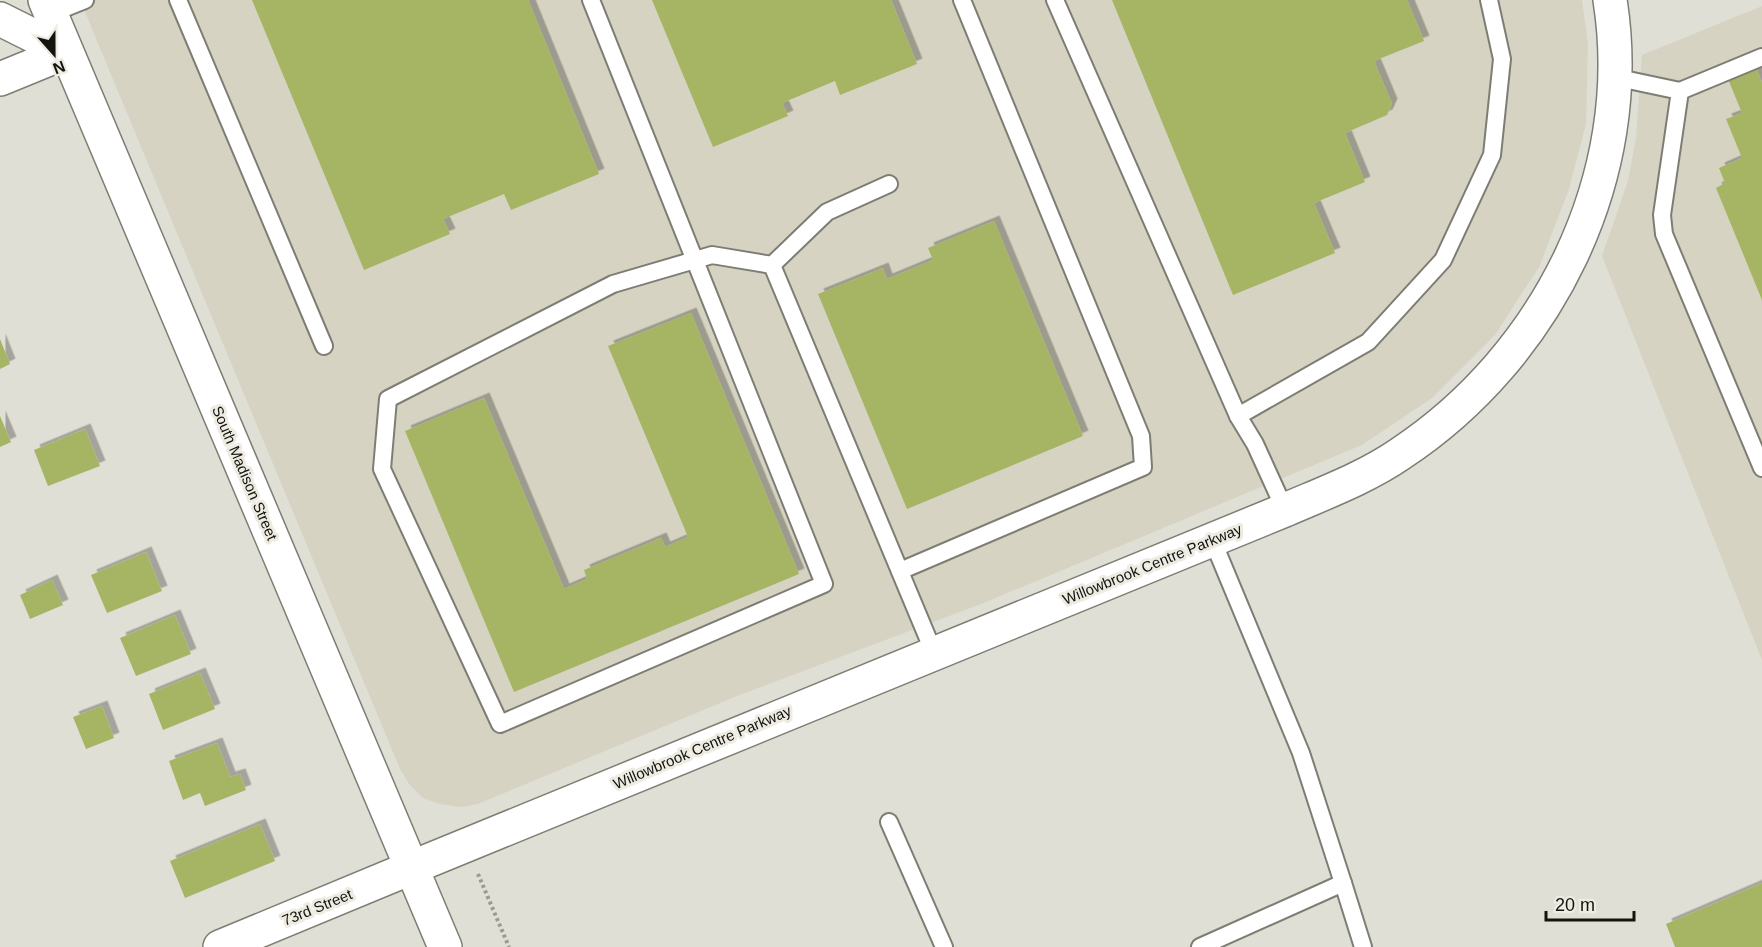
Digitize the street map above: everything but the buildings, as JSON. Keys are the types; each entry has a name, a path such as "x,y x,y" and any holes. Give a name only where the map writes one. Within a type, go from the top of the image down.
{"street":[{"name":"Willowbrook Centre Parkway","path":"413,867 1285,510 1353,480 1400,455 1476,393 1514,350 1544,310 1569,260 1597,193 1607,156 1614,77 1610,0"},
{"name":"South Madison Street","path":"47,7 445,947"},
{"path":"0,19 66,52"},
{"path":"0,79 66,52"},
{"name":"73rd Street","path":"220,947 413,867"}],"lane":[{"path":"47,7 85,0"},
{"path":"178,0 324,346"},
{"path":"591,0 694,260 824,584 500,724 382,469 388,399 613,284 694,260 712,255 772,265"},
{"path":"900,571 1143,467 1141,436 962,0"},
{"path":"1055,0 1238,416 1255,444 1285,510"},
{"path":"1238,416 1368,342 1443,260 1492,155 1502,59 1489,0"},
{"path":"1614,77 1680,91 1762,57"},
{"path":"1680,91 1662,215 1664,234 1762,468"},
{"path":"772,265 827,212 889,183"},
{"path":"772,265 934,652"},
{"path":"1212,539 1301,753 1363,947"},
{"path":"889,822 944,947"},
{"path":"1200,947 1344,883"}],"path":[{"path":"465,846 509,947"}],"shaded area":[{"path":"80,0 1582,0 1588,45 1586,124 1569,189 1539,267 1495,335 1432,398 1362,445 981,604 742,694 478,804 461,807 440,804 423,798 409,784 400,769"},
{"path":"1762,6 1762,660 1602,256 1628,181 1636,138 1642,55"}]}
